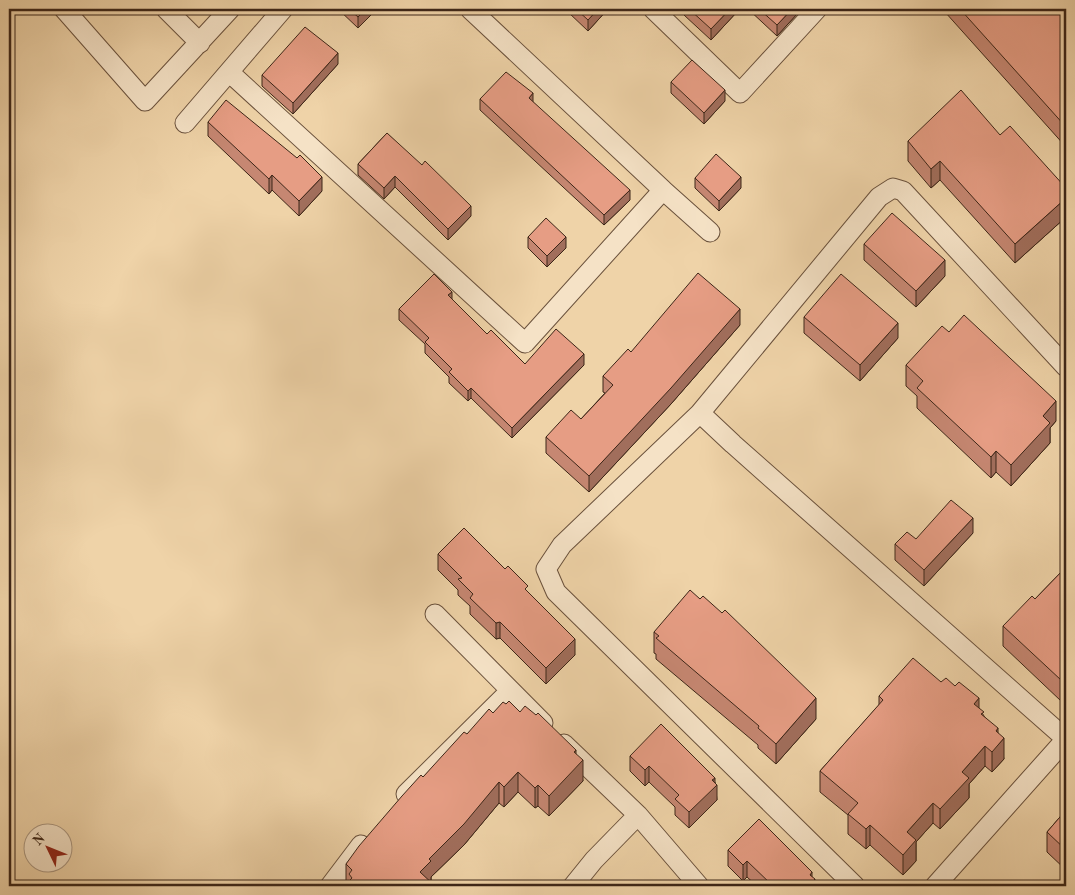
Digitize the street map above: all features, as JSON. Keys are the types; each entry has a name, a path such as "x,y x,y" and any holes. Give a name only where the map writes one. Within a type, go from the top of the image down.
{"street":[{"path":"64,9 145,101 230,9"},
{"path":"166,9 200,42"},
{"path":"185,124 283,9"},
{"path":"470,9 710,232"},
{"path":"653,9 740,93 817,9"},
{"path":"228,72 525,343 663,190"},
{"path":"856,886 556,592 546,569 562,545 700,412 879,197 893,188 903,191 1066,367"},
{"path":"700,412 740,451 1066,739 935,886"},
{"path":"435,614 510,691 638,816 699,886"},
{"path":"396,806 510,691"},
{"path":"573,886 594,860 638,816"},
{"path":"330,886 371,834"}],"building":[{"path":"349,9 366,9 358,17"},
{"path":"576,9 598,9 588,20"},
{"path":"689,9 730,9 711,29"},
{"path":"759,9 792,9 777,25"},
{"path":"960,9 1058,9 1066,18 1066,127"},
{"path":"305,27 338,53 293,103 262,75"},
{"path":"692,60 725,90 704,113 671,82"},
{"path":"506,72 533,93 529,98 630,190 604,215 480,99"},
{"path":"961,90 1000,135 1010,126 1066,188 1066,198 1015,244 940,161 931,169 908,141"},
{"path":"226,100 297,158 300,155 322,177 299,201 272,175 269,179 208,122"},
{"path":"387,133 422,165 425,161 471,206 448,229 395,176 384,188 358,164"},
{"path":"716,154 741,177 719,201 695,178"},
{"path":"892,213 945,260 916,291 864,244"},
{"path":"546,218 566,237 547,256 528,237"},
{"path":"698,273 740,309 671,388 589,476 546,437 571,410 581,419 613,385 603,376 628,349 631,352"},
{"path":"434,274 452,292 448,295 487,334 491,330 525,364 556,329 584,354 512,428 471,388 468,391 449,372 452,369 425,342 429,338 399,309"},
{"path":"841,274 898,323 860,365 804,317"},
{"path":"964,315 1056,401 1043,416 1050,423 1011,465 996,451 991,457 917,388 923,381 906,365 942,326 949,332"},
{"path":"951,500 973,518 924,570 895,544 907,532 916,539"},
{"path":"464,528 505,569 508,566 528,586 525,589 575,639 546,668 500,622 496,623 470,598 473,594 458,579 462,578 438,554"},
{"path":"1066,567 1066,675 1061,680 1003,626 1032,596 1035,599"},
{"path":"690,590 700,599 703,596 722,613 725,610 816,698 776,744 758,728 759,726 656,638 659,636 654,632"},
{"path":"913,658 941,682 946,678 955,686 959,682 979,698 974,704 984,712 981,714 998,728 996,731 1004,738 992,752 985,746 962,772 969,778 940,809 933,803 907,832 916,840 903,855 870,825 866,829 848,814 858,803 820,771 883,700 879,696"},
{"path":"509,701 520,712 525,706 536,715 538,713 576,750 574,752 583,760 549,796 538,785 535,788 518,772 504,787 499,782 464,824 429,859 431,861 420,872 435,886 344,886 352,878 349,874 352,870 346,864 402,796 421,775 423,777 464,732 467,734 489,709 493,713 503,702 506,704"},
{"path":"661,724 715,778 712,780 717,785 689,812 675,799 679,795 649,766 645,770 630,756"},
{"path":"1066,810 1066,850 1047,832"},
{"path":"759,819 812,872 810,875 815,879 808,886 773,886 747,861 743,865 728,850"}]}
